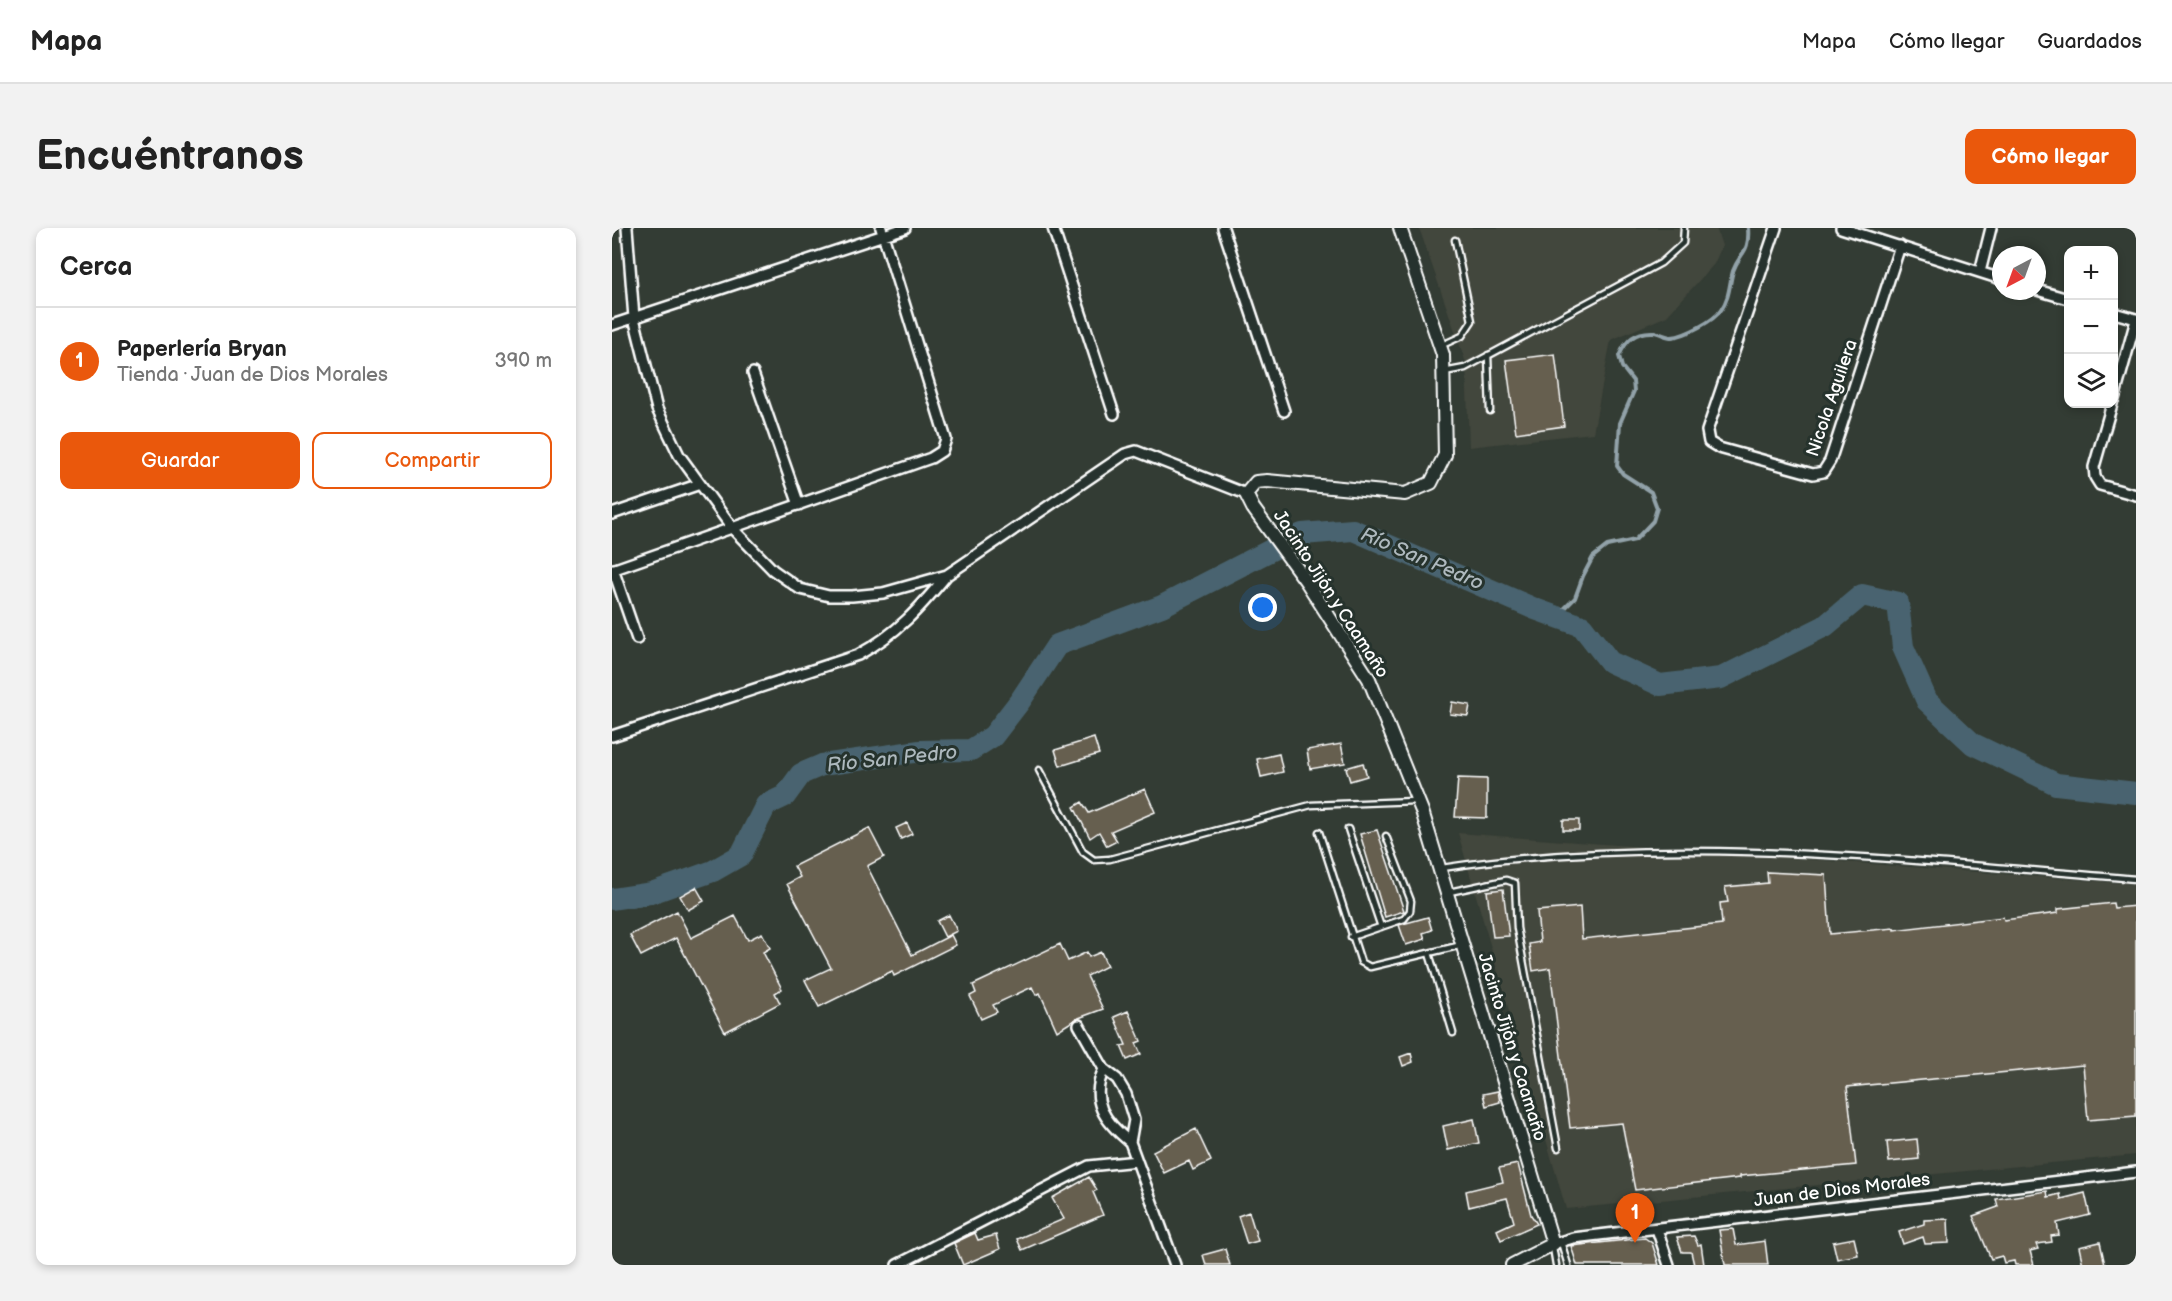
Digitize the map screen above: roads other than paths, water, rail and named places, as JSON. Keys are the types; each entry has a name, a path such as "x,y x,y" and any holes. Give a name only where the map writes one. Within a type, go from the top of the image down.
{"street":[{"path":"627,228 634,318 657,409 679,455 733,529 773,570 800,589 829,596 883,593 947,575"},
{"path":"612,326 883,232 905,228"},
{"path":"1053,228 1114,414"},
{"path":"1223,228 1284,411"},
{"name":"Jacinto Jijón y Caamaño","path":"1400,228 1440,346 1444,372 1445,455 1431,483 1405,494 1267,481 1256,482 1246,494 1252,507 1306,581 1369,679 1418,801 1557,1243"},
{"name":"Nicola Aguilera","path":"1776,228 1707,431 1709,442 1719,448 1813,474 1823,472 1830,461 1904,247"},
{"path":"1841,228 1992,276"},
{"path":"1980,272 1991,228"},
{"path":"637,639 613,569 931,458 942,451 946,439 883,232"},
{"path":"2046,293 2064,298"},
{"path":"2118,314 2136,320 2118,383"},
{"path":"753,374 799,505"},
{"path":"2111,408 2094,466 2094,477 2100,485 2136,495"},
{"path":"612,736 858,655 886,640 911,618 947,575 1125,454 1136,451 1246,494"},
{"path":"612,514 700,484"},
{"path":"1079,1025 1104,1070 1118,1079 1133,1112 1130,1142 1175,1265"},
{"path":"1104,1070 1096,1085 1098,1101 1105,1116 1130,1142"},
{"path":"897,1265 1089,1166 1137,1161"},
{"name":"Juan de Dios Morales","path":"1557,1243 2136,1172"},
{"path":"1657,1229 1669,1265"},
{"path":"1512,1265 1557,1243"}],"lane":[{"path":"1444,372 1465,368 1661,263 1683,243 1684,228"},
{"path":"1440,346 1462,336 1472,321 1455,240"},
{"path":"1488,355 1490,411"},
{"path":"1039,770 1083,852 1094,860 1110,859 1311,806 1418,801"},
{"path":"1348,829 1381,927"},
{"path":"1319,832 1360,962 1370,967 1462,945"},
{"path":"1351,937 1404,919 1410,911 1410,901 1386,836"},
{"path":"1439,868 1542,855 1819,853 2136,879"},
{"path":"1446,892 1506,880 1515,884 1517,928 1558,1148"},
{"path":"1429,954 1453,1033"},
{"path":"1556,1265 1557,1243"},
{"path":"1557,1243 1568,1265"}],"waterway":[{"path":"1556,617 1575,598 1593,557 1607,546 1635,540 1653,521 1657,508 1651,492 1623,474 1617,466 1620,423 1634,391 1633,381 1622,367 1619,356 1628,341 1636,335 1654,332 1670,337 1678,336 1712,319 1721,310 1726,300 1733,271 1746,248 1748,228"},
{"name":"Río San Pedro","path":"612,899 651,893 713,871 741,855 766,805 785,796 801,774 822,765 920,751 971,750 993,736 1020,701 1057,645 1162,606 1302,534 1353,530 1535,609 1582,626 1610,662 1660,685 1721,678 1825,626 1862,595 1898,603 1903,647 1927,701 1973,744 2056,784 2136,793"}],"place":[{"name":"Paperlería Bryan","path":"1635,1243"}]}
